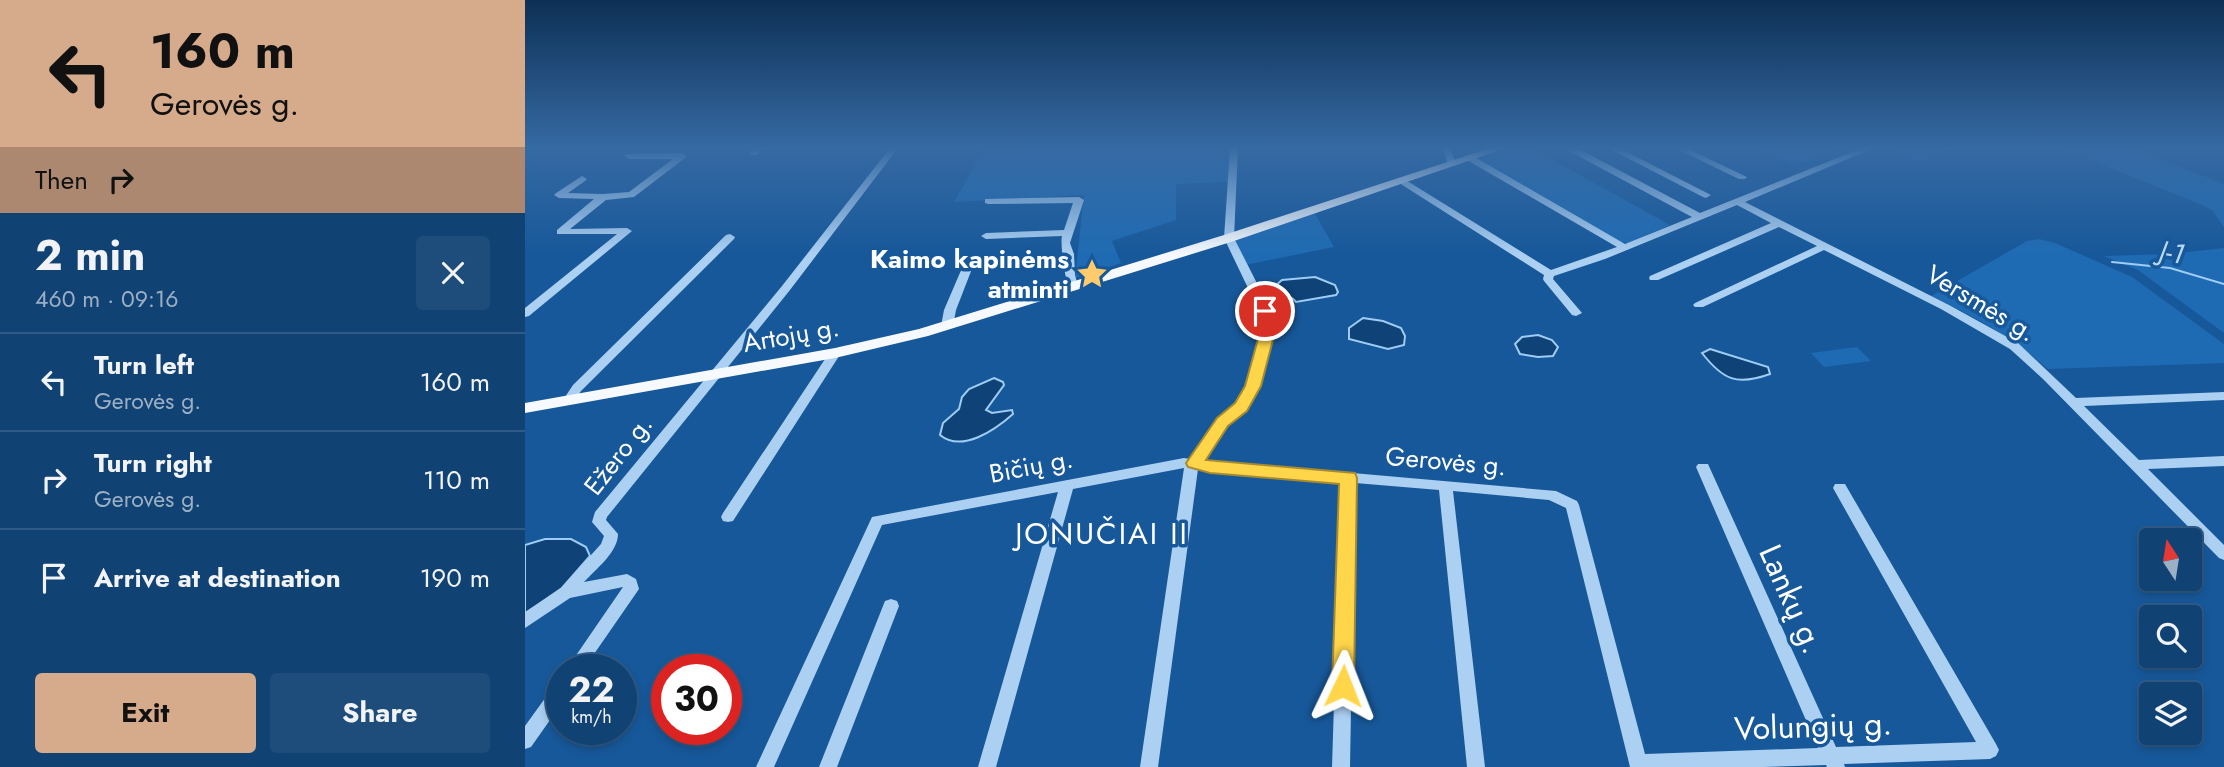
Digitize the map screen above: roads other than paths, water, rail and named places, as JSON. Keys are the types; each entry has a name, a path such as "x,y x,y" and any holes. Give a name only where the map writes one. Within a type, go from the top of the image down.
{"main road":[{"name":"Artojų g.","path":"525,408 835,353 947,326 1230,238 1393,184"}],"street":[{"path":"574,184 559,195 631,195 646,184"},
{"path":"714,374 807,263 867,184"},
{"path":"1149,767 1190,475 1194,463 1223,422 1247,399 1269,328 1265,311 1230,238 1232,184"},
{"path":"1405,184 1550,274"},
{"path":"1515,184 1624,247"},
{"path":"1637,184 1700,217"},
{"path":"1684,184 1706,195"},
{"path":"1550,274 1601,257 1782,184"},
{"path":"525,314 627,231 560,232 603,197"},
{"path":"988,201 1079,200 1065,243 1071,255 1067,272 1073,286"},
{"name":"Versmės g.","path":"1737,202 2003,340 2029,359 2135,465 2216,538 2224,554"},
{"path":"1654,278 1780,223"},
{"path":"986,236 1069,233"},
{"path":"569,400 577,388 730,237"},
{"path":"1699,305 1825,246"},
{"path":"947,326 950,310 970,261"},
{"path":"1550,274 1548,279 1576,313"},
{"path":"728,517 835,353"},
{"name":"Ežero g.","path":"525,621 566,592 611,541 611,534 599,522 600,516 714,374"},
{"path":"2072,402 2224,396"},
{"path":"2135,465 2224,461"},
{"name":"Gerovės g.","path":"1194,463 1210,467 1551,495 1572,505 1638,765"},
{"name":"Bičių g.","path":"877,521 1141,469 1194,463"},
{"name":"Lankų g.","path":"1703,467 1833,761"},
{"path":"1342,767 1348,478"},
{"path":"987,767 1067,484"},
{"path":"1445,486 1476,767"},
{"name":"Volungių g.","path":"1638,765 1833,761 1990,750 1840,488"},
{"path":"765,767 877,521"},
{"path":"566,592 627,580 631,583 631,589 585,654"},
{"path":"828,767 891,606"},
{"path":"525,741 546,711"}],"waterway":[{"name":"J-1","path":"2112,262 2170,268 2224,284"}],"place":[{"name":"Kaimo kapinėms atminti","path":"1092,274"}],"district":[{"name":"JONUČIAI II","path":"1102,534"}]}
